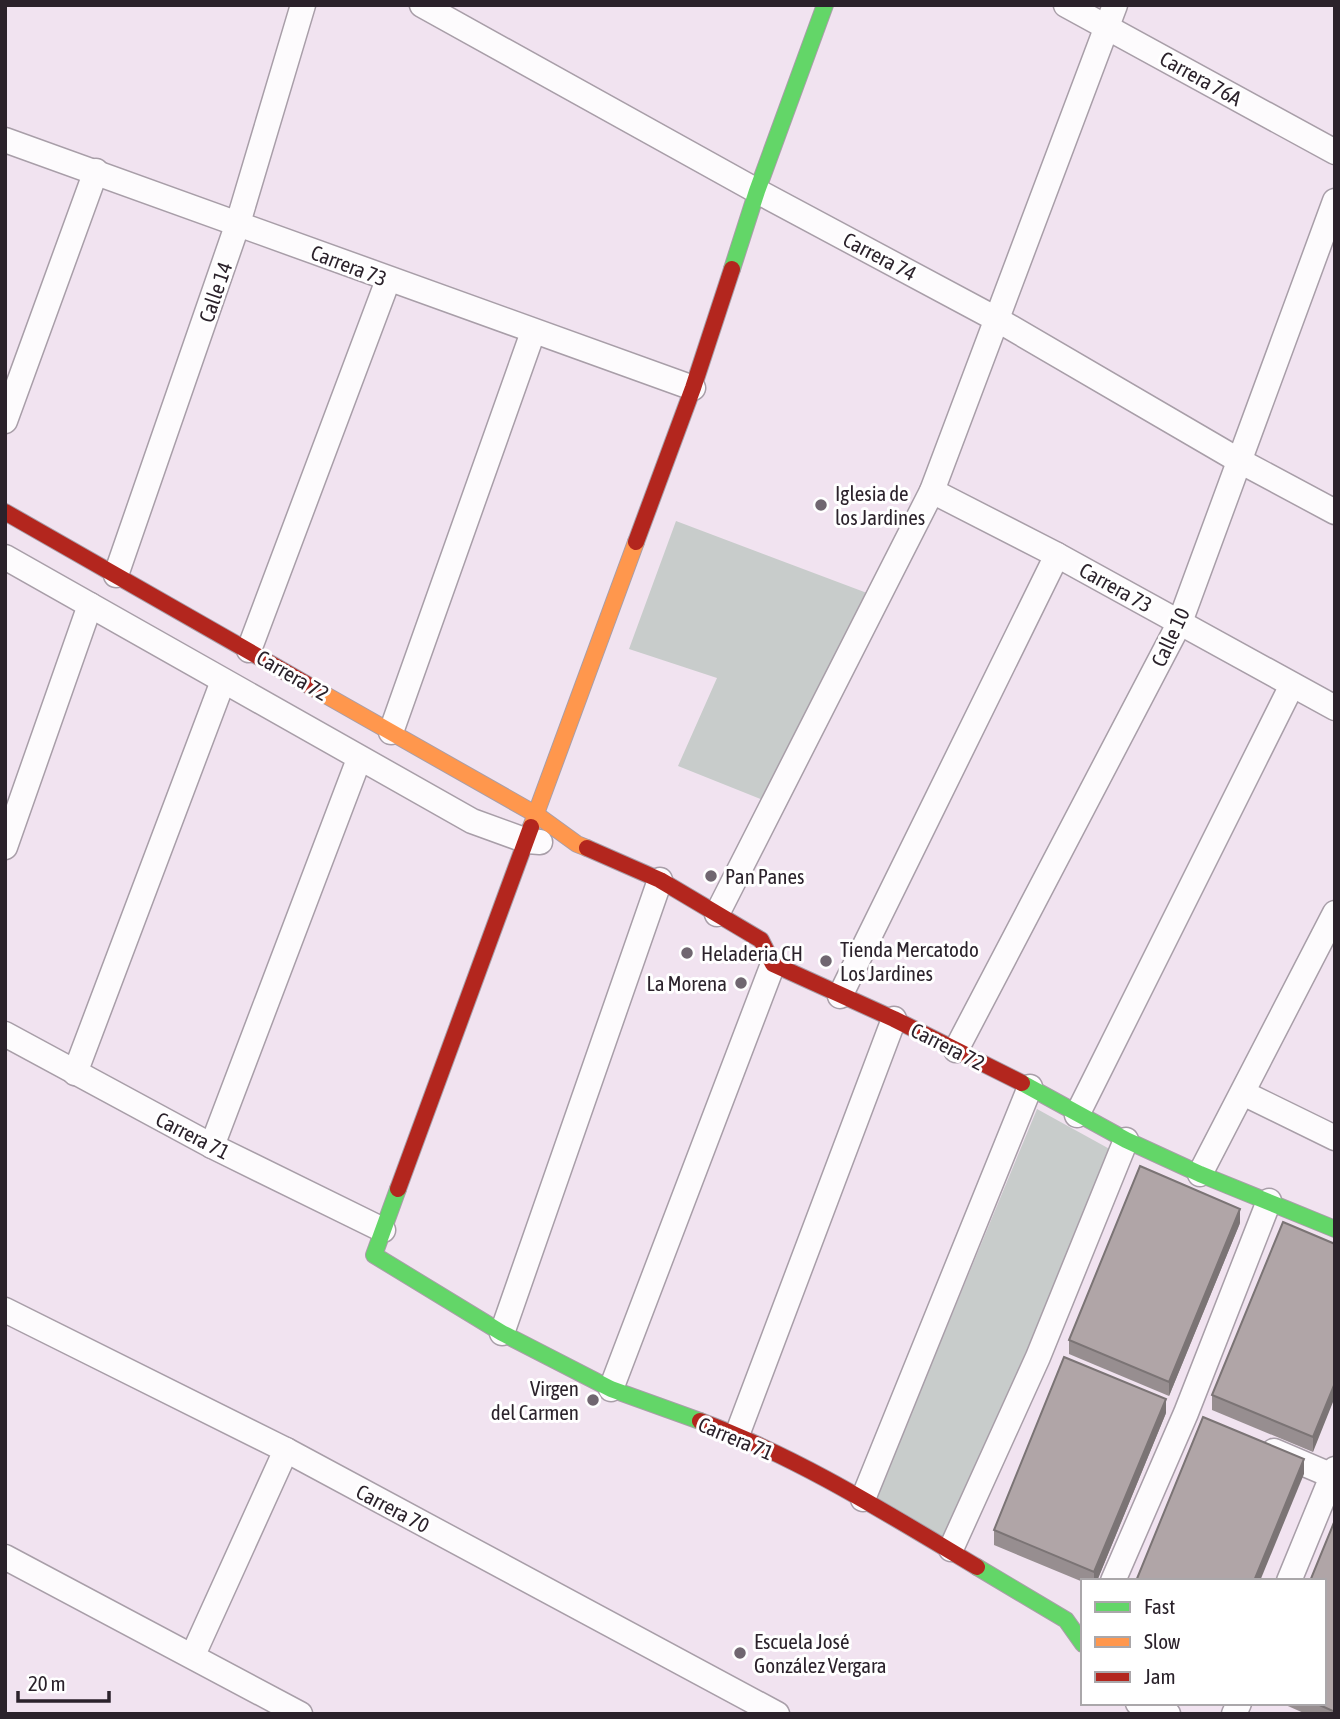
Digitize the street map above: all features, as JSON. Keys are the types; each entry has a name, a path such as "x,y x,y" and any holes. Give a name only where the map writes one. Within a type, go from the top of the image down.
{"street":[{"name":"Calle 14","path":"116,575 239,223 303,5"},
{"name":"Carrera 74","path":"422,5 757,191 998,320 1238,460 1335,512"},
{"path":"383,1230 693,388 757,191 825,5"},
{"name":"Carrera 76A","path":"1066,5 1111,16 1335,152"},
{"path":"717,914 932,491 1111,16"},
{"name":"Carrera 73","path":"5,139 693,388"},
{"path":"5,421 96,172"},
{"name":"Calle 10","path":"956,1050 1180,622 1335,201"},
{"path":"250,650 388,279"},
{"path":"391,732 533,332"},
{"name":"Carrera 73","path":"932,491 1057,555 1335,708"},
{"name":"Carrera 72","path":"5,512 537,815 577,844 660,880 761,940 773,964 894,1019 1030,1087 1126,1140 1200,1174 1335,1229"},
{"path":"840,996 1057,555"},
{"name":"Carrera 72","path":"5,557 472,821 527,841 577,844"},
{"path":"5,847 90,605"},
{"path":"75,1073 223,681"},
{"path":"1077,1115 1292,685"},
{"path":"212,1146 359,759"},
{"path":"502,1334 660,880"},
{"path":"1200,1174 1335,913"},
{"path":"611,1389 773,964"},
{"path":"737,1435 894,1019"},
{"name":"Carrera 71","path":"5,1034 212,1146 383,1230 373,1255 502,1334 611,1389 737,1435 863,1499 951,1549 1066,1620 1081,1641"},
{"path":"863,1499 1030,1087"},
{"path":"1243,1093 1335,1138"},
{"path":"951,1549 1038,1356 1126,1140"},
{"path":"1114,1579 1186,1413 1269,1201"},
{"name":"Carrera 70","path":"5,1310 286,1450 777,1714"},
{"path":"1038,1356 1062,1366"},
{"path":"1161,1404 1210,1424"},
{"path":"1247,1440 1334,1474 1290,1579"},
{"path":"193,1655 286,1450"},
{"path":"5,1557 300,1714"},
{"path":"1143,1705 1168,1714"}],"shaded area":[{"path":"676,521 867,593 763,800 678,766 717,678 629,649"},
{"path":"1037,1109 1115,1152 948,1540 876,1498"}],"building":[{"path":"1140,1166 1240,1209 1169,1382 1069,1340"},
{"path":"1283,1222 1335,1244 1335,1383 1313,1437 1212,1395"},
{"path":"1064,1357 1166,1399 1094,1572 994,1530"},
{"path":"1203,1417 1304,1459 1255,1579 1137,1579"},
{"path":"1335,1520 1335,1712 1319,1705 1326,1705 1326,1579 1311,1579"}],"traffic: fast":[{"path":"732,269 757,191 825,5"},
{"path":"1022,1083 1126,1140 1200,1174 1335,1229"},
{"path":"398,1189 374,1255 502,1333 611,1389 700,1421"},
{"path":"977,1567 1066,1620 1081,1641"}],"traffic: slow":[{"path":"531,827 636,542"},
{"path":"315,689 537,815 577,844 587,848"}],"traffic: jam":[{"path":"636,542 693,388 732,269"},
{"path":"5,512 315,689"},
{"path":"398,1189 531,827"},
{"path":"587,848 660,880 761,940 773,964 894,1019 1022,1083"},
{"path":"700,1421 807,1469 977,1567"}],"place":[{"name":"Iglesia de los Jardines","path":"821,505"},
{"name":"Pan Panes","path":"711,876"},
{"name":"Heladeria CH","path":"687,953"},
{"name":"Tienda Mercatodo Los Jardines","path":"826,961"},
{"name":"La Morena","path":"741,983"},
{"name":"Virgen del Carmen","path":"593,1400"},
{"name":"Escuela José González Vergara","path":"740,1653"}]}
